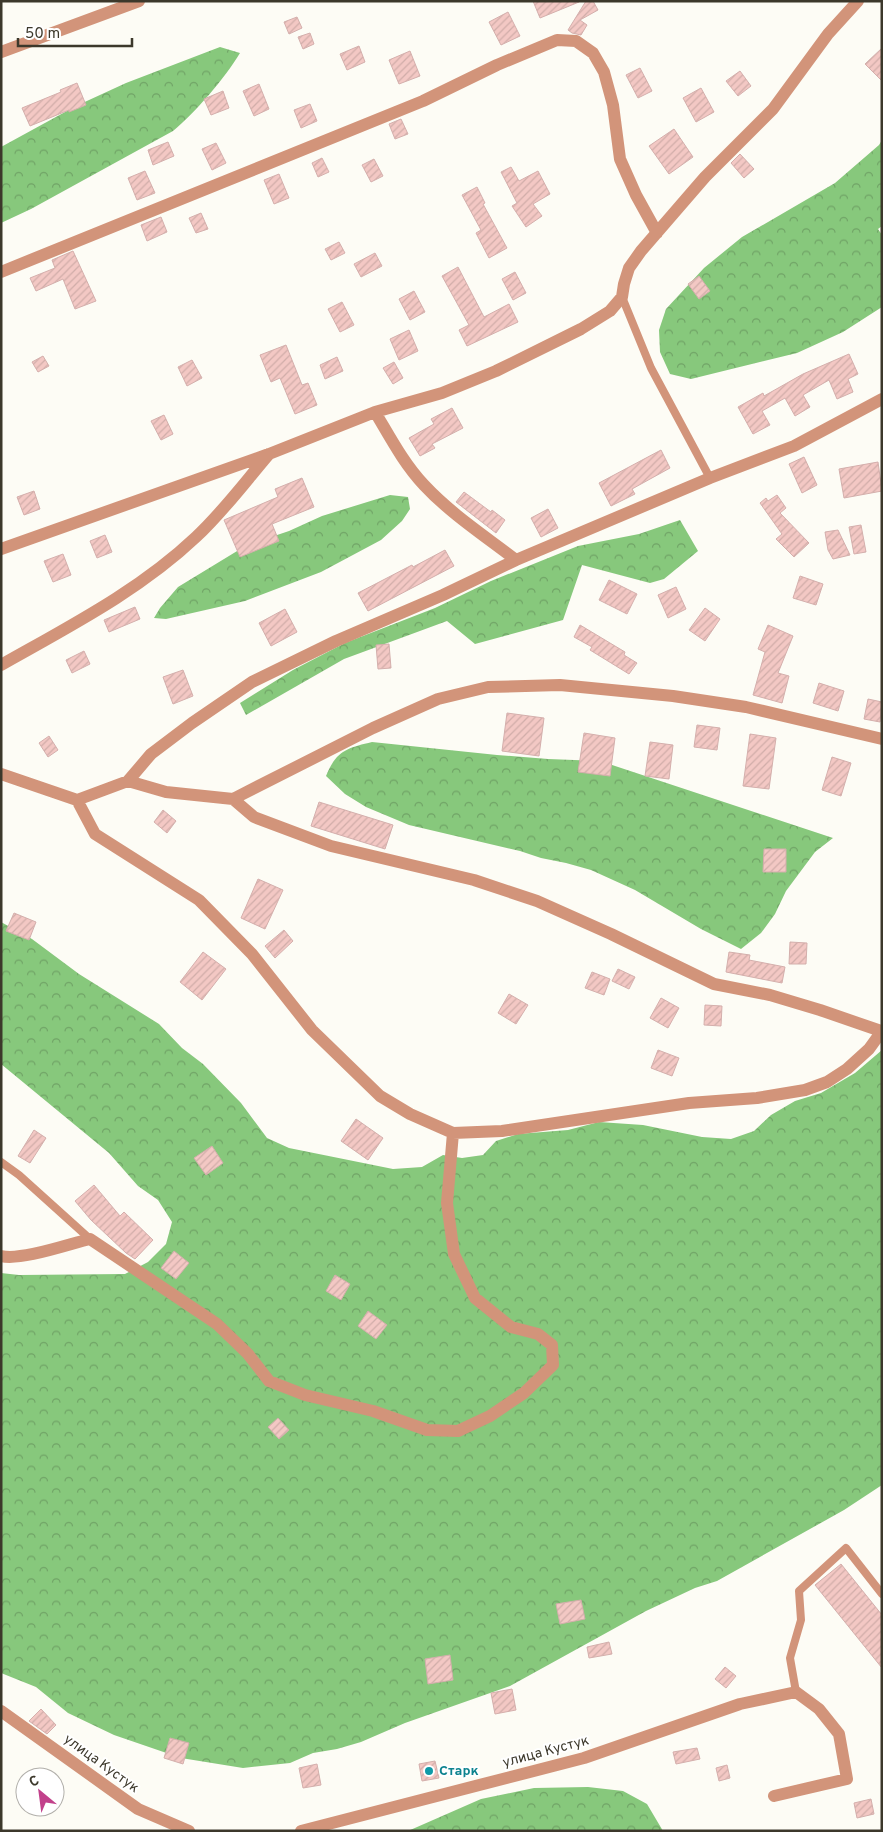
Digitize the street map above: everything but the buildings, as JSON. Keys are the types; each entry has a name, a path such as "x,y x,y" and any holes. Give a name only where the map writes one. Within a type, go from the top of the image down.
{"street":[{"path":"1,52 139,1"},
{"path":"1,548 269,454 375,412 442,393 496,371 581,329 610,311 622,297 629,268 657,233 705,177 773,109 828,34 858,1"},
{"path":"1,272 423,101 497,65 557,40 576,41 593,53 604,72 613,105 620,159 636,195 657,233"},
{"path":"1,774 77,800 128,782 151,754 252,682 336,641 443,595 516,560 710,478 794,446 882,399"},
{"path":"375,412 399,452 424,484 454,514 516,560"},
{"path":"1,665 106,605 156,571 196,537 269,454"},
{"path":"128,782 166,792 233,799 373,728 438,699 488,687 560,685 673,696 746,707 882,739"},
{"path":"77,800 95,834 199,900 252,954 312,1030 353,1072 380,1096 410,1114 453,1133 502,1131 689,1103 756,1098 805,1090 827,1082 847,1069 869,1049 882,1031 820,1010 770,996 714,984 537,901 474,880 331,846 254,817 233,799"},
{"path":"1,1256 8,1258 32,1254 90,1239 217,1324 248,1354 269,1381 305,1394 373,1411 428,1430 458,1431 490,1416 524,1393 553,1365 552,1345 538,1334 511,1327 474,1298 454,1254 447,1203 453,1133"},
{"path":"774,1796 847,1779 839,1734 819,1709 796,1692"},
{"name":"улица Кустук","path":"301,1831 584,1758 740,1704 796,1692"},
{"name":"улица Кустук","path":"1,1711 138,1810 189,1831"}],"lane":[{"path":"622,297 651,368 710,478"},
{"path":"1,1162 19,1175 90,1239"},
{"path":"796,1692 790,1658 801,1620 799,1591 846,1548 882,1594"}],"green space":[{"path":"220,47 240,53 209,95 173,131 31,209 1,223 1,147 76,106 126,83"},
{"path":"882,140 882,226 878,229 882,235 882,307 843,332 797,353 691,379 670,374 660,352 659,330 666,309 704,268 742,237 835,183 879,145"},
{"path":"390,495 408,497 410,509 402,521 381,540 321,572 245,601 166,619 154,618 178,587 247,545 289,531 322,516"},
{"path":"680,520 698,551 664,579 650,583 582,565 563,620 475,644 447,621 344,659 246,715 240,703 293,670 345,643 435,608 491,581 578,546 639,534"},
{"path":"372,742 497,755 600,761 833,838 815,852 786,891 775,914 761,933 741,949 701,929 635,890 591,870 409,825 366,807 345,794 326,776 334,761 343,752"},
{"path":"1,922 32,939 79,974 159,1024 182,1048 203,1064 241,1103 267,1138 289,1148 393,1169 422,1167 443,1155 462,1158 483,1155 496,1141 518,1134 568,1130 599,1122 643,1125 702,1137 731,1139 754,1131 771,1115 795,1101 821,1093 855,1073 882,1050 882,1485 844,1510 717,1581 695,1588 646,1611 510,1686 405,1723 361,1742 313,1753 290,1763 243,1768 181,1758 114,1735 68,1713 36,1687 1,1673 1,1273 19,1275 125,1274 148,1262 166,1244 172,1222 158,1200 138,1186 109,1153 1,1064"},
{"path":"588,1787 623,1791 647,1804 663,1831 408,1831 481,1799 534,1788"}],"place":[{"name":"Старк","path":"429,1771"}]}
